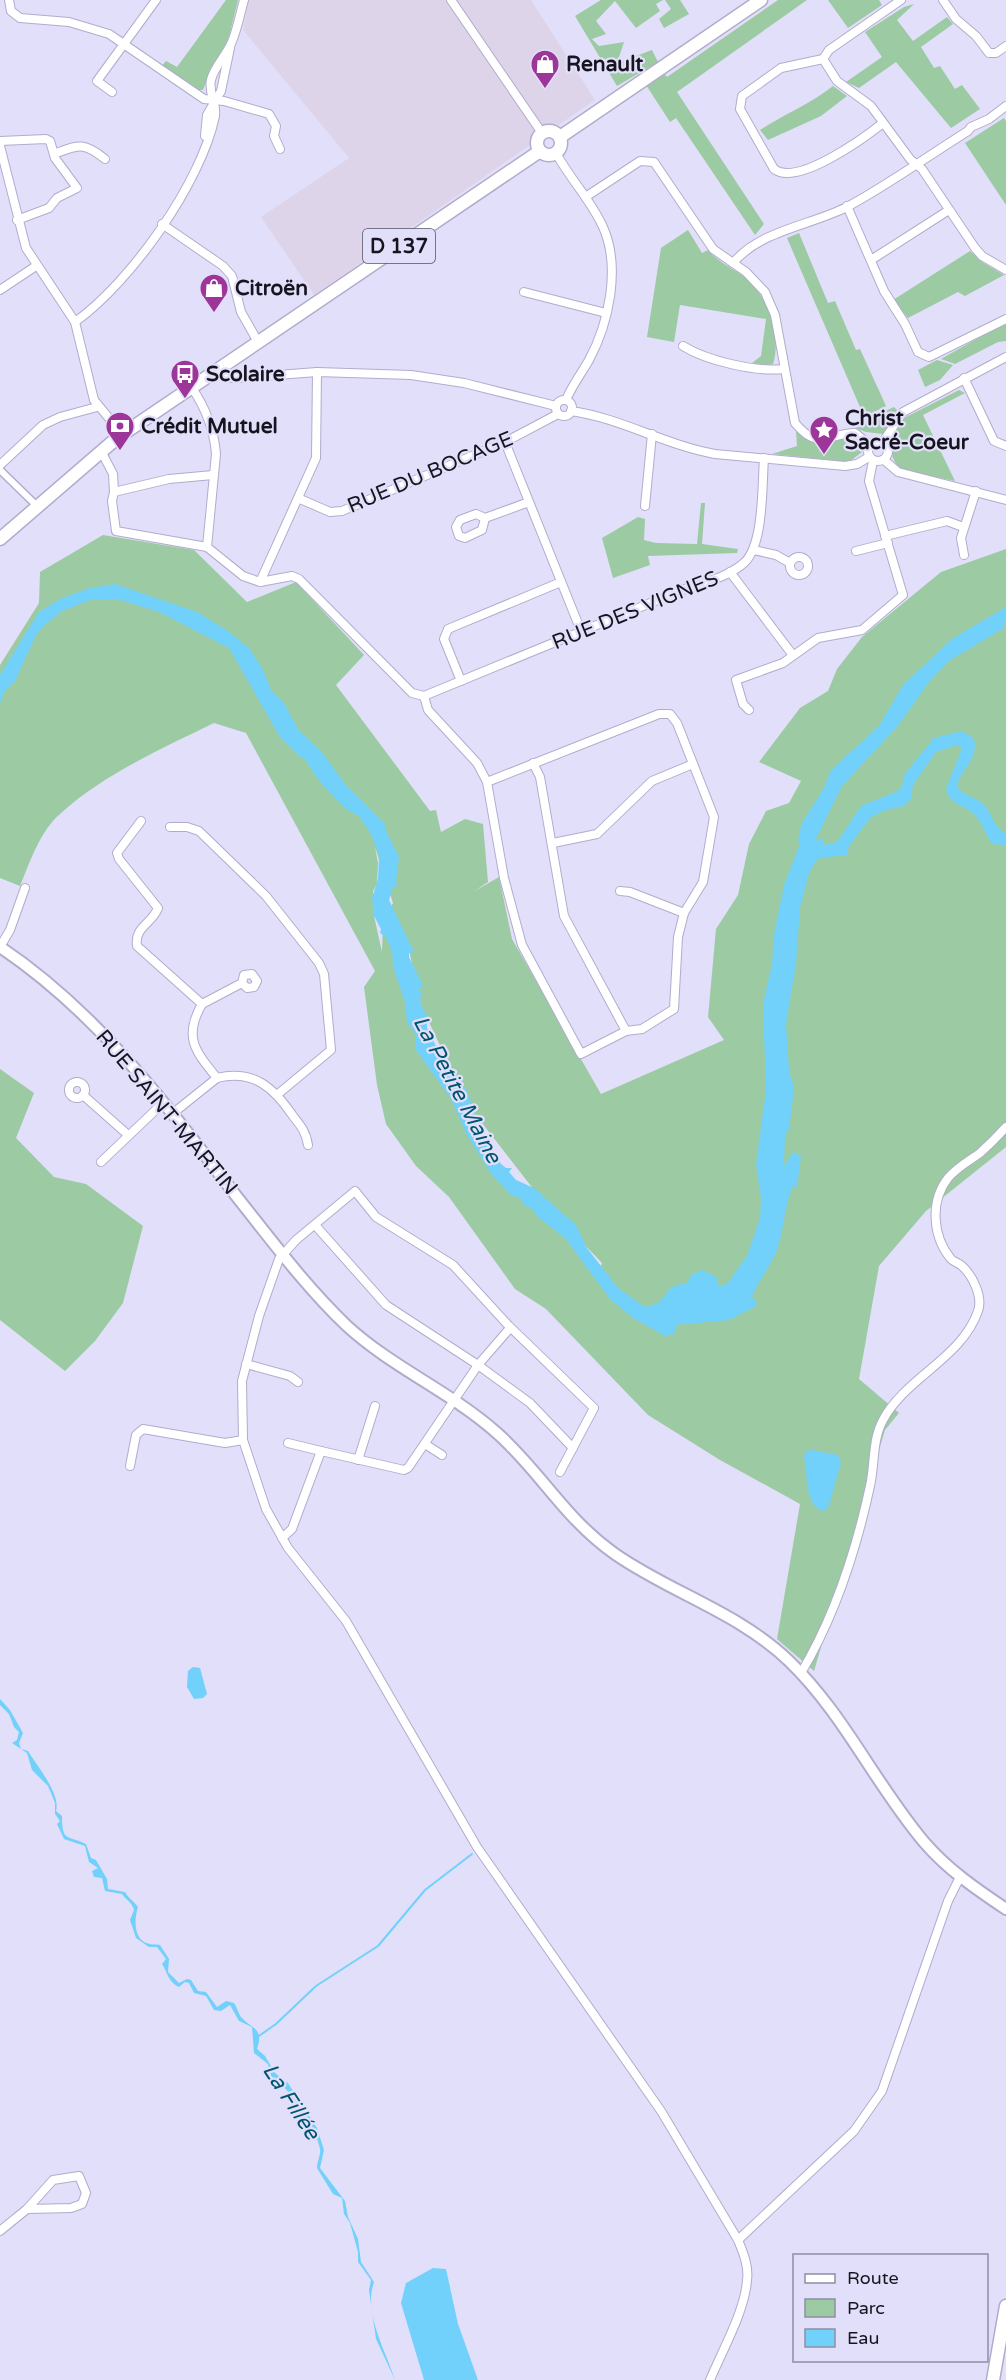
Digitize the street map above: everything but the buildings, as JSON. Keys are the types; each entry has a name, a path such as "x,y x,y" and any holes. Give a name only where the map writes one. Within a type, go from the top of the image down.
{"main road":[{"path":"560,137 761,0"},
{"path":"550,130 560,137 561,144 556,153 546,155 540,151 537,139 542,133 550,130"},
{"name":"D 137","path":"0,540 122,434 540,151"},
{"name":"RUE SAINT-MARTIN","path":"0,947 51,984 98,1028 172,1114 282,1255 356,1334 453,1401 510,1445 567,1513 602,1544 646,1572 730,1617 779,1652 801,1673 838,1718 910,1825 933,1852 960,1877 1006,1909"},
{"path":"993,2380 1006,2306"}],"street":[{"path":"9,0 11,11 20,18 69,22 109,34 204,99 269,114 276,126 274,136 280,149"},
{"path":"112,92 97,81 156,0"},
{"path":"75,322 111,292 185,192 199,164 207,115 221,91 230,46 244,0"},
{"path":"451,0 542,133"},
{"path":"883,123 845,152 790,174 774,169 740,109 740,102 742,96 781,68 823,59 829,50 901,0"},
{"path":"943,0 956,19 976,36 989,53 996,53 1006,46"},
{"path":"214,100 210,89 212,77 230,46"},
{"path":"823,59 837,81 871,106 982,256 1006,270"},
{"path":"733,263 745,249 768,236 804,225 847,207 1006,106"},
{"path":"0,141 46,139 76,188 57,198 49,208 17,220"},
{"path":"54,154 78,144 92,148 105,159"},
{"path":"0,146 17,220 26,248 36,267 75,322 97,407 122,434"},
{"path":"556,153 587,196 604,228 610,252 611,269 606,313 590,359 566,400 559,402 557,410"},
{"path":"587,196 640,161 654,162 713,249 757,283 770,303 775,315 783,369 795,423 805,435 827,440 855,433 870,445 869,481 903,596 862,630 818,638 792,654 783,663 736,680 743,704 749,710"},
{"path":"847,207 884,291 905,324 918,352 923,356 929,357 1006,319"},
{"path":"871,260 949,210"},
{"path":"162,224 223,266 232,276 240,312 258,342"},
{"path":"0,290 36,267"},
{"path":"524,292 606,313"},
{"path":"683,346 700,357 763,371 783,369"},
{"path":"883,442 903,412 1006,357"},
{"path":"218,370 228,378 317,372 431,377 557,410 566,416 572,406 566,400"},
{"path":"260,582 300,499 316,458 317,372"},
{"path":"964,378 994,441 1006,446"},
{"path":"192,388 203,406 215,440 207,547"},
{"path":"0,465 44,425 60,417 97,407"},
{"name":"RUE DU BOCAGE","path":"300,499 330,512 342,511 505,442 557,410"},
{"path":"571,411 601,416 695,450 852,466 871,459 884,460 898,472 976,491 1006,501"},
{"path":"645,506 652,434"},
{"path":"870,445 876,441 883,442 888,449 884,460"},
{"path":"505,442 582,631"},
{"path":"101,451 113,474 112,501 116,531 207,547 243,576 260,582 292,576 299,579 412,693 424,696 428,710 477,763 487,782 504,878 522,945 582,1054 626,1031 642,1029 674,1009 678,937 684,913 703,882 714,816 677,723 670,714 659,714 487,782"},
{"path":"764,458 754,550 776,555 790,563"},
{"path":"0,470 37,506"},
{"path":"114,492 169,479 213,476"},
{"path":"964,555 961,538 963,527 976,491"},
{"path":"484,518 529,502"},
{"path":"856,551 947,521 963,527"},
{"name":"RUE DES VIGNES","path":"424,696 730,572 744,563 754,550"},
{"path":"730,572 792,654"},
{"path":"461,681 444,639 448,629 561,582"},
{"path":"533,764 540,777 564,916 626,1031"},
{"path":"553,843 597,834 652,781 693,764"},
{"path":"141,821 117,853 119,859 158,908 156,915 139,929 135,937 136,946 202,1004"},
{"path":"170,827 187,827 199,831 266,896 308,948 324,974 332,1050 278,1094"},
{"path":"0,947 10,930 25,888"},
{"path":"620,891 630,892 684,913"},
{"path":"217,1078 194,1047 191,1033 193,1020 202,1004 242,983"},
{"path":"172,1114 217,1078 230,1075 255,1080 264,1083 278,1094 306,1132 308,1144"},
{"path":"82,1095 127,1134"},
{"path":"101,1162 127,1134 132,1134 163,1103"},
{"path":"801,1673 837,1601 871,1484 876,1440 884,1418 961,1340 979,1309 980,1298 977,1290 964,1268 951,1259 936,1229 935,1216 939,1196 956,1171 980,1153 1006,1127"},
{"path":"560,1472 594,1408 510,1328 453,1265 376,1217 355,1191 282,1255 262,1305 242,1381 243,1440 266,1509 282,1538 346,1621 477,1847 661,2111 738,2240 746,2260 748,2279 743,2300 710,2380"},
{"path":"315,1225 386,1305 478,1365 530,1403 573,1448"},
{"path":"288,1443 404,1470 408,1468 478,1365 510,1328"},
{"path":"246,1364 290,1376 298,1382"},
{"path":"358,1460 375,1406"},
{"path":"130,1466 136,1435 143,1429 225,1443 243,1440"},
{"path":"424,1444 442,1455"},
{"path":"282,1538 292,1529 321,1451"},
{"path":"738,2240 854,2132 882,2091 948,1901 960,1877"},
{"path":"0,2231 27,2209 53,2180 79,2176 86,2193 82,2204 71,2208 27,2209"}],"shaded area":[{"path":"248,0 531,0 595,100 314,295 261,217 349,158 243,30"}],"green space":[{"path":"226,0 238,0 227,45 211,70 203,90 196,90 161,67 166,61 177,67"},
{"path":"601,0 663,0 656,4 660,11 636,28 615,1 596,21 606,34 592,39 599,46 624,42 617,63 652,50 658,62 617,86 575,16"},
{"path":"665,0 680,0 689,14 664,28 659,19 671,9"},
{"path":"778,0 807,0 677,92 764,224 755,235 676,118 670,122 646,85 664,73 667,77"},
{"path":"828,0 879,0 882,5 848,28"},
{"path":"914,4 897,20 913,41 947,17 953,24 921,47 934,68 940,66 955,89 962,85 980,109 951,128 896,62 859,88 846,82 882,57 865,32 904,7"},
{"path":"833,86 847,96 821,116 768,140 760,130 815,98"},
{"path":"1004,118 1006,121 1006,205 965,143"},
{"path":"688,230 702,253 708,250 721,262 746,278 761,295 774,330 776,342 773,364 764,366 752,363 761,356 766,319 680,305 674,342 647,337 661,248"},
{"path":"799,233 828,303 835,301 856,350 860,349 886,406 874,412 866,421 787,238"},
{"path":"970,251 982,262 1004,275 965,296 958,292 908,318 893,300"},
{"path":"1006,322 1006,341 998,342 955,364 941,359"},
{"path":"937,360 953,365 940,380 925,387 918,370"},
{"path":"959,390 965,393 923,415 955,481 901,470 891,450 895,430 899,424 904,418"},
{"path":"894,407 897,410 883,434 855,428 866,424"},
{"path":"796,430 812,440 819,441 855,437 862,444 862,452 849,462 772,454 797,446"},
{"path":"701,503 705,503 702,544 738,549 737,553 648,556 650,565 613,578 602,538 638,517 645,519 644,540 656,543 697,544"},
{"path":"103,535 194,550 247,602 296,582 364,655 336,685 430,811 436,810 441,832 465,819 483,824 488,882 473,892 499,877 512,939 601,1094 724,1040 708,1017 716,929 738,895 749,844 766,811 789,803 801,781 759,762 800,708 828,691 837,669 862,637 941,572 1006,549 1006,1147 926,1211 879,1266 859,1379 899,1413 885,1430 814,1671 777,1639 800,1504 720,1460 648,1415 546,1309 515,1289 449,1197 416,1166 386,1124 377,1085 364,987 375,971 246,733 214,723 154,752 114,775 77,800 53,821 36,847 20,886 0,878 0,665 39,603 40,572","holes":["375,847 393,903 383,921 382,952 374,916 373,891 377,884 378,863","406,936 421,1005 465,1099 412,1015","468,1105 545,1204 528,1197 480,1146","551,1210 602,1263 598,1273"]},
{"path":"0,1069 34,1093 16,1138 54,1177 86,1184 143,1226 123,1303 95,1341 65,1371 0,1320"}],"water":[{"name":"La Petite Maine","path":"115,584 197,612 228,631 250,649 263,670 271,690 284,703 299,731 321,751 345,784 386,825 385,829 399,857 396,881 398,884 393,887 389,900 414,952 409,953 409,957 423,986 418,991 423,993 420,996 421,1005 427,1016 427,1028 437,1048 466,1089 480,1127 501,1164 506,1168 512,1168 509,1172 516,1180 534,1188 576,1225 587,1248 618,1288 645,1307 658,1303 672,1287 687,1284 691,1275 702,1270 718,1278 718,1286 727,1284 747,1256 760,1218 761,1198 756,1164 766,1090 763,1004 772,964 774,935 784,885 800,844 798,839 802,823 824,788 831,770 879,726 903,685 952,639 1006,607 1004,628 949,661 929,682 898,726 842,786 815,841 823,838 824,845 837,842 861,806 898,791 903,784 904,775 934,738 962,731 974,739 975,746 972,759 957,786 962,792 983,804 1001,831 1006,834 1006,845 992,844 974,814 954,802 948,795 946,789 962,748 957,745 936,752 913,785 911,799 904,806 886,810 871,817 849,846 847,855 820,858 809,873 800,908 796,963 786,1024 789,1070 794,1088 789,1129 785,1135 784,1166 793,1152 801,1156 797,1187 793,1186 790,1194 777,1250 752,1296 758,1305 729,1320 675,1325 676,1335 670,1333 667,1337 633,1318 610,1299 565,1238 539,1218 531,1208 524,1205 520,1198 511,1195 492,1175 467,1135 451,1099 416,1050 415,1033 407,1022 405,1002 393,967 392,951 386,937 380,933 381,929 374,916 372,898 378,879 379,856 372,836 359,816 346,809 320,782 304,758 300,757 280,737 229,648 159,612 117,599 93,599 62,611 36,635 15,681 4,692 0,704 0,675 39,612 62,598 90,588"},
{"path":"806,1451 838,1455 841,1462 829,1506 824,1511 813,1503 808,1488 804,1457"},
{"path":"193,1667 200,1668 207,1694 203,1698 194,1699 187,1687 188,1671"},
{"path":"0,1699 10,1710 23,1733 19,1743 21,1749 12,1743 17,1740 19,1732 14,1727 9,1714 0,1705"},
{"path":"21,1749 28,1751 52,1788 57,1804 56,1811 62,1816 65,1834 86,1844 91,1858 96,1860 107,1879 108,1889 125,1892 138,1907 136,1929 140,1939 150,1944 160,1945 169,1959 168,1972 179,1983 187,1979 191,1980 198,1991 206,1992 217,2007 226,2001 234,2003 241,2017 256,2030 258,2033 257,2049 265,2056 275,2073 288,2083 317,2128 324,2150 320,2168 345,2201 348,2217 358,2239 361,2262 374,2282 371,2304 369,2290 371,2280 358,2262 358,2252 350,2223 344,2214 342,2198 333,2194 317,2168 320,2149 313,2130 286,2089 271,2076 268,2064 254,2053 252,2027 239,2021 230,2005 221,2011 214,2010 206,1996 194,1993 189,1983 185,1982 179,1987 170,1980 162,1964 166,1959 157,1947 149,1947 136,1938 130,1920 134,1910 132,1905 122,1894 105,1891 102,1878 94,1877 92,1871 98,1868 89,1862 85,1846 64,1839 57,1824 60,1821 55,1814 55,1803 48,1786 32,1770 27,1753"},
{"path":"433,2268 446,2269 458,2324 478,2380 424,2380 401,2303 406,2283"},
{"path":"373,2320 395,2380 376,2339"}],"waterway":[{"path":"256,2038 276,2024 316,1986 378,1946 425,1890 472,1854"}],"place":[{"name":"Renault","path":"545,90"},
{"name":"Citroën","path":"214,314"},
{"name":"Scolaire","path":"185,400"},
{"name":"Crédit Mutuel","path":"120,452"},
{"name":"Christ Sacré-Coeur","path":"824,456"}],"water label":[{"name":"La Fillée","path":"292,2101"}]}
